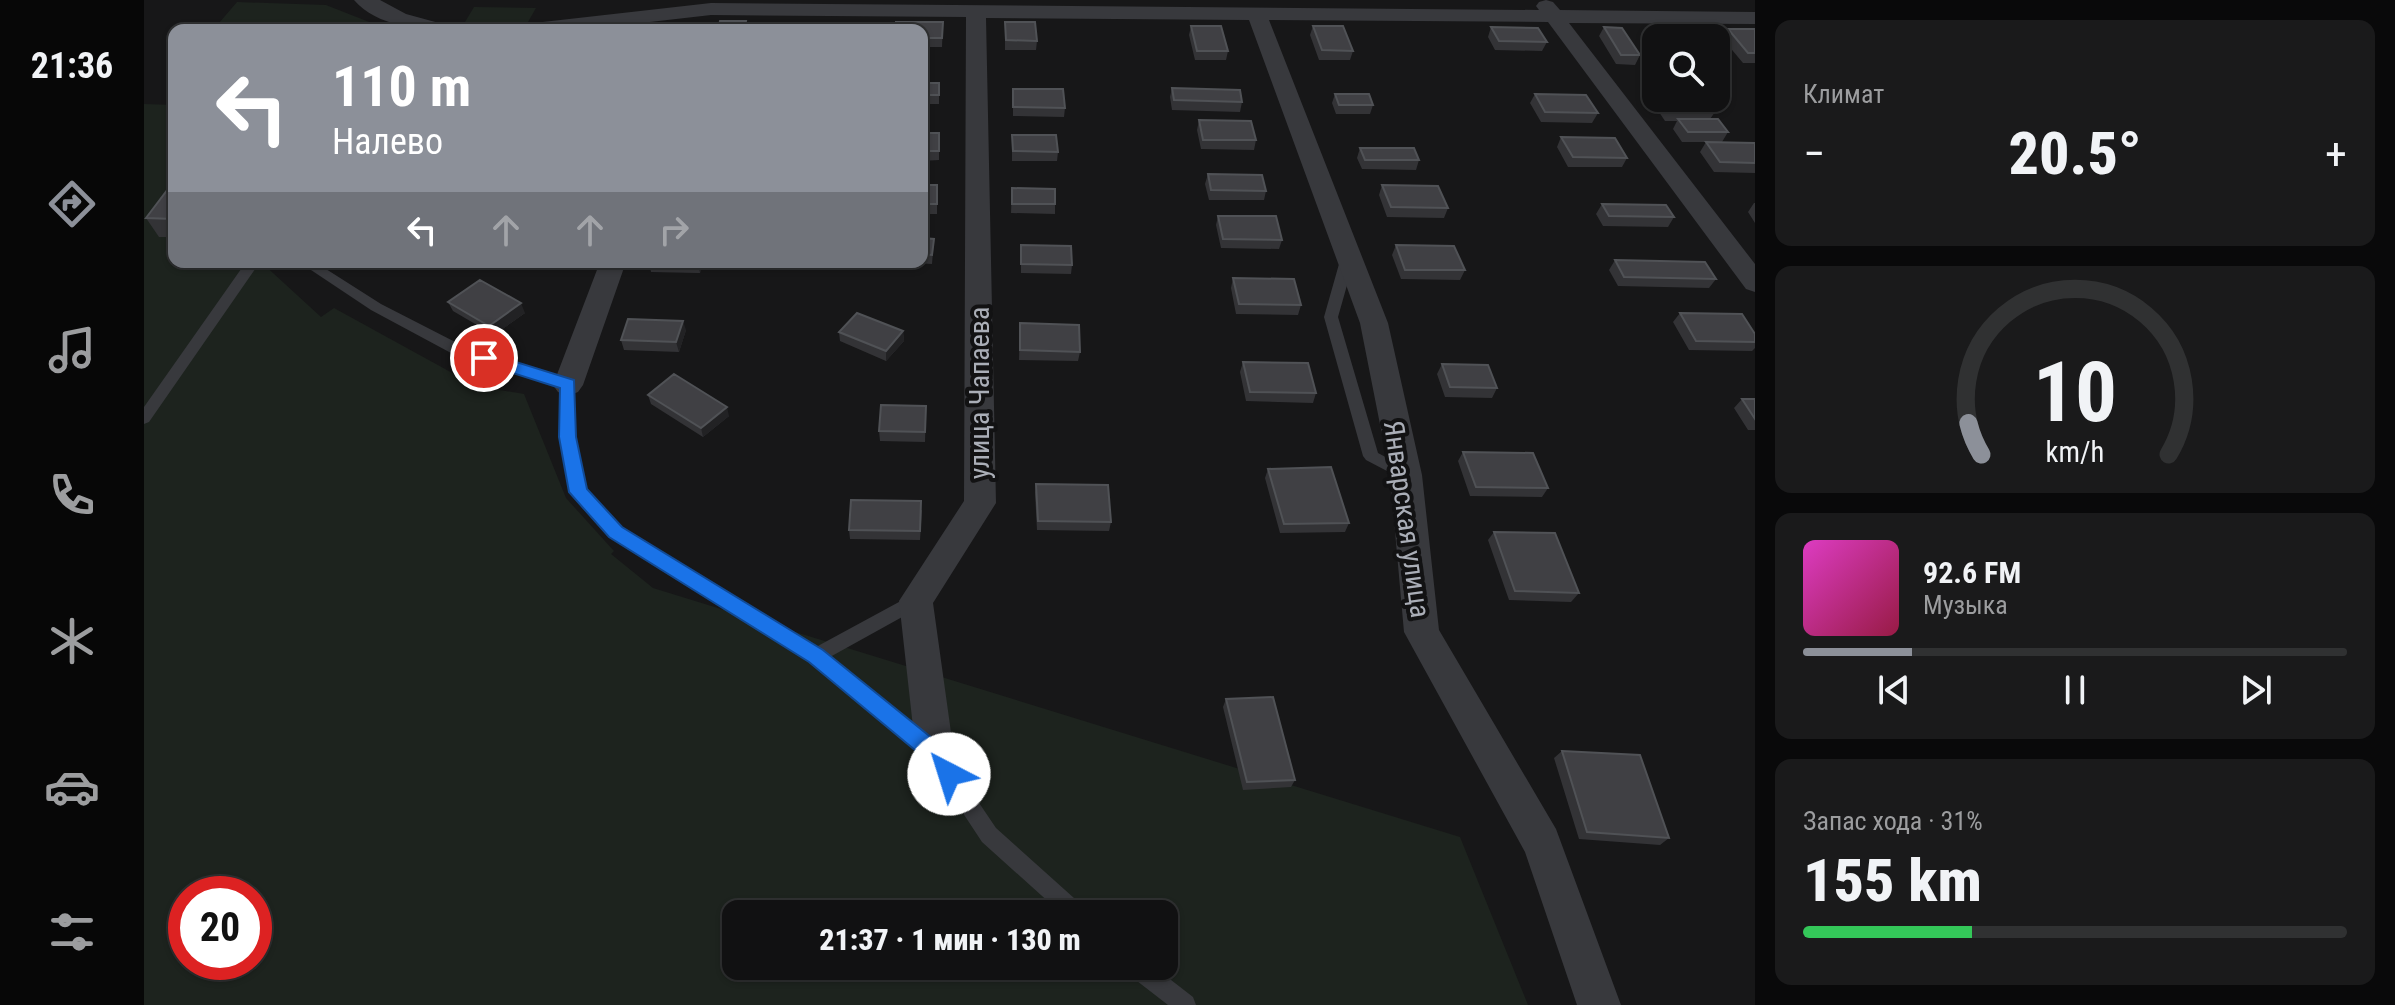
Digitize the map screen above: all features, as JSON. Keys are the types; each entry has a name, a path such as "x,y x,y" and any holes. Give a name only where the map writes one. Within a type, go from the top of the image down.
{"street":[{"path":"364,0 399,18 421,24"},
{"path":"700,24 713,4"},
{"path":"568,24 713,4 976,13 1160,7 1257,15 1548,8 1755,18"},
{"path":"1548,8 1751,271"},
{"name":"улица Чапаева","path":"916,601 980,503 976,13"},
{"name":"Январская улица","path":"1257,15 1374,323 1406,475 1422,632 1542,843 1599,1005"},
{"path":"568,385 611,268"},
{"path":"916,601 935,754"}],"lane":[{"path":"144,418 249,268"},
{"path":"315,268 376,307 456,349 568,385 568,437 578,492 615,532 816,656 935,754 989,835 1061,900"},
{"path":"816,656 916,601"},
{"path":"1154,980 1185,1005"}],"shaded area":[{"path":"237,2 326,5 374,24 218,24"},
{"path":"474,7 536,8 528,22 465,22"},
{"path":"144,104 168,105 168,268 268,268 321,317 334,308 476,386 524,394 566,498 614,551 611,554 653,588 1460,837 1528,1005 144,1005"}],"building":[{"path":"720,21 746,21 745,24 719,24"},
{"path":"943,22 942,38 928,38 928,24 896,24"},
{"path":"1005,22 1035,22 1037,41 1006,40"},
{"path":"1191,26 1221,26 1228,51 1197,51"},
{"path":"1313,26 1343,26 1353,51 1322,50"},
{"path":"1491,27 1538,28 1547,42 1499,41"},
{"path":"1604,27 1622,28 1640,55 1621,55"},
{"path":"1730,29 1755,29 1755,53 1748,53"},
{"path":"928,83 939,83 939,95 928,95"},
{"path":"1172,88 1240,90 1242,102 1174,100"},
{"path":"1013,89 1063,89 1065,108 1013,107"},
{"path":"1335,94 1369,94 1373,105 1339,105"},
{"path":"1535,94 1586,95 1598,113 1545,112"},
{"path":"1678,119 1718,119 1728,132 1688,132"},
{"path":"1199,120 1251,121 1256,140 1203,140"},
{"path":"928,133 939,133 939,151 928,151"},
{"path":"1012,135 1056,135 1058,152 1013,151"},
{"path":"1561,137 1615,138 1627,158 1573,157"},
{"path":"1706,142 1755,143 1755,163 1720,162"},
{"path":"1360,148 1414,148 1419,160 1365,160"},
{"path":"1208,174 1262,175 1266,191 1211,190"},
{"path":"928,185 937,185 937,204 928,204"},
{"path":"1382,185 1438,186 1448,208 1391,207"},
{"path":"1012,188 1055,189 1055,204 1012,204"},
{"path":"168,189 168,219 146,218"},
{"path":"1602,204 1666,205 1674,217 1609,216"},
{"path":"1218,216 1276,216 1282,240 1223,239"},
{"path":"928,238 934,239 932,255 928,255"},
{"path":"1021,245 1071,246 1072,265 1021,264"},
{"path":"1396,245 1454,246 1465,270 1405,270"},
{"path":"1615,260 1705,262 1716,279 1624,277"},
{"path":"1233,278 1294,279 1301,305 1239,304"},
{"path":"480,280 521,303 489,326 448,302"},
{"path":"857,313 903,331 886,351 839,332"},
{"path":"1680,313 1742,314 1755,334 1755,342 1696,341"},
{"path":"628,319 683,321 676,342 621,340"},
{"path":"1020,323 1079,325 1080,352 1020,350"},
{"path":"1243,362 1308,363 1316,393 1250,392"},
{"path":"1442,364 1488,365 1497,388 1450,387"},
{"path":"674,374 727,407 701,428 648,395"},
{"path":"1742,399 1755,399 1755,419"},
{"path":"881,405 926,406 925,432 879,431"},
{"path":"1463,452 1533,453 1548,488 1476,487"},
{"path":"1331,467 1349,523 1284,524 1268,469"},
{"path":"1036,484 1108,485 1111,522 1038,521"},
{"path":"851,500 921,501 920,531 849,530"},
{"path":"1494,532 1555,533 1579,593 1515,591"},
{"path":"1273,697 1295,780 1247,782 1226,699"},
{"path":"1562,751 1640,755 1669,838 1587,832"}],"route":[{"path":"484,358 568,385 568,437 578,492 615,532 816,656 935,754 949,774"}]}
